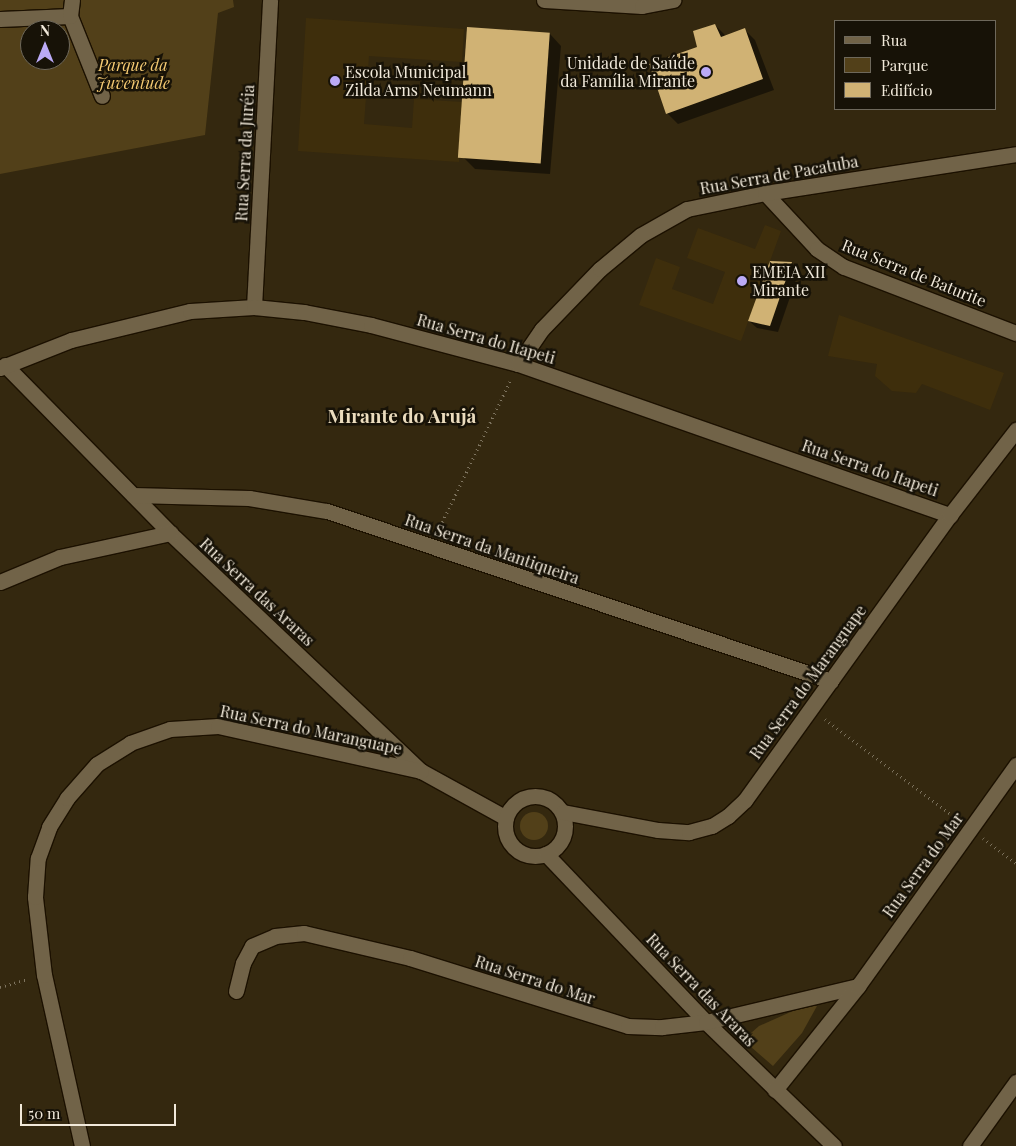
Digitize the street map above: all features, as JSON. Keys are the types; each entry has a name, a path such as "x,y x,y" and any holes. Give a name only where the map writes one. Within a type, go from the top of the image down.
{"street":[{"path":"72,0 70,16 102,96"},
{"name":"Rua Serra da Juréia","path":"254,307 270,0"},
{"path":"544,0 642,6 673,0"},
{"path":"0,19 70,16"},
{"name":"Rua Serra de Pacatuba","path":"518,364 542,329 600,269 641,235 687,210 765,193 1016,154"},
{"name":"Rua Serra de Baturite","path":"765,193 817,249 844,267 1016,332"},
{"name":"Rua Serra do Itapeti","path":"3,366 71,340 190,311 254,307 304,312 371,325 518,364 950,515"},
{"name":"Rua Serra das Araras","path":"3,366 170,533 421,771 506,818"},
{"name":"Rua Serra do Maranguape","path":"563,812 658,830 689,832 712,826 745,800 950,515 1016,430"},
{"name":"Rua Serra da Mantiqueira","path":"133,495 249,498 327,511 430,548 831,681"},
{"path":"0,582 60,557 170,533"},
{"name":"Rua Serra do Maranguape","path":"82,1146 44,975 34,897 38,858 49,827 67,798 97,764 130,742 170,729 218,726 421,771"},
{"name":"Rua Serra do Mar","path":"775,1090 858,986 1016,765"},
{"path":"532,796 551,799 563,812 566,832 562,842 546,854 528,855 512,845 507,837 506,818 515,802 532,796"},
{"name":"Rua Serra das Araras","path":"546,854 706,1022 834,1146"},
{"name":"Rua Serra do Mar","path":"236,991 242,963 252,946 276,936 304,933 410,958 628,1026 662,1027 706,1022 858,986"},
{"path":"970,1146 1016,1082"}],"path":[{"path":"430,548 518,364"},
{"path":"811,708 1016,863"},
{"path":"0,987 44,975"}],"shaded area":[{"name":"Escola Municipal Zilda Arns Neumann","path":"306,18 464,29 462,62 369,56 364,124 412,128 414,99 463,102 459,162 298,151"},
{"name":"EMEIA XII Mirante","path":"765,225 781,231 741,341 639,305 656,258 680,267 672,289 713,304 725,272 687,258 698,228 755,249"},
{"path":"839,315 1004,373 990,410 922,384 916,393 892,391 875,376 877,364 828,356"}],"green space":[{"name":"Parque da Juventude","path":"0,0 233,0 234,7 218,13 205,135 0,174"},
{"path":"534,812 544,816 548,826 544,836 534,840 524,836 520,826 524,816"},
{"path":"811,1003 817,1006 802,1033 773,1066 743,1040 759,1026"}],"building":[{"name":"Unidade de Saúde da Família Mirante","path":"715,24 721,37 745,28 763,79 666,114 649,64 697,47 693,31"},
{"path":"467,27 550,33 541,163 458,158"},
{"path":"770,261 792,262 770,326 748,321"}],"place":[{"name":"Unidade de Saúde da Família Mirante","path":"706,72"},
{"name":"Escola Municipal Zilda Arns Neumann","path":"335,81"},
{"name":"EMEIA XII Mirante","path":"742,281"}],"district":[{"name":"Mirante do Arujá","path":"402,416"}]}
